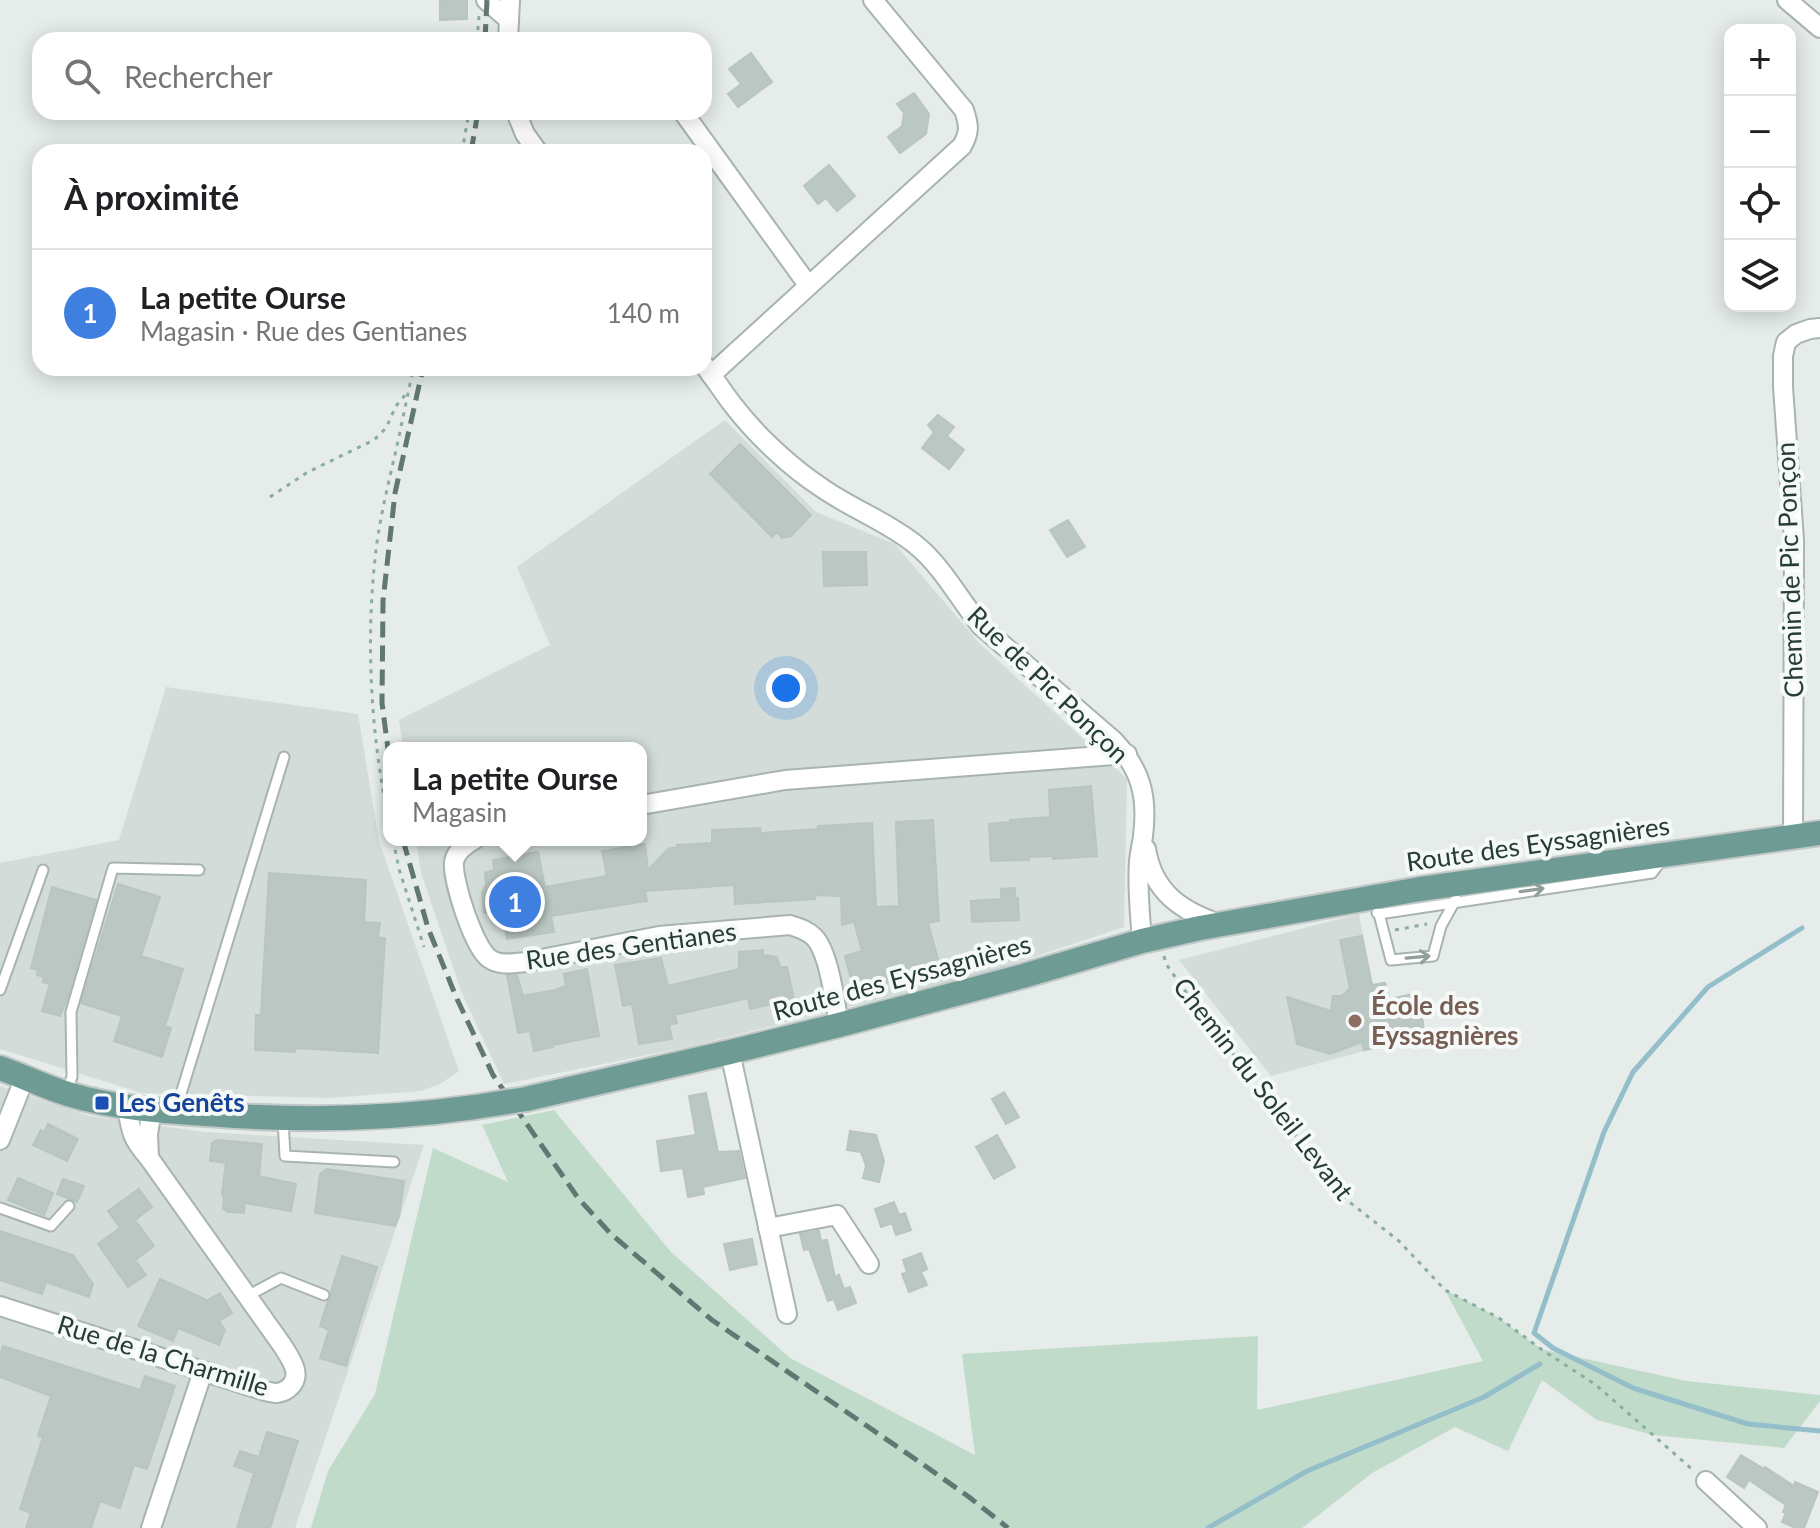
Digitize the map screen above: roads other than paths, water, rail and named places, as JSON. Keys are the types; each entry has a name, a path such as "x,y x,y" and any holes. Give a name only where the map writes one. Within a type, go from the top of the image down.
{"main road":[{"name":"Route des Eyssagnières","path":"0,1068 65,1093 127,1107 163,1111 283,1119 391,1117 475,1107 526,1099 839,1025 1156,937 1359,899 1460,892 1666,855 1820,833"}],"street":[{"path":"508,32 510,0"},
{"path":"712,367 808,285 962,146 966,138 969,125 964,110 873,0"},
{"path":"1787,0 1820,28"},
{"path":"482,6 509,20"},
{"path":"519,120 532,144"},
{"path":"689,120 706,144"},
{"path":"712,152 808,285"},
{"name":"Chemin de Pic Ponçon","path":"1793,837 1794,540 1783,356 1786,342 1796,334 1820,328"},
{"name":"Rue de Pic Ponçon","path":"712,376 753,429 796,468 822,489 887,525 915,545 938,566 981,626 1127,754 1140,778 1144,807 1139,901 1156,937"},
{"path":"647,804 785,780 1127,754"},
{"name":"Rue de Pic Ponçon","path":"1143,834 1154,878 1170,897 1191,912 1220,924"},
{"name":"Rue des Gentianes","path":"464,846 455,859 454,877 473,935 480,950 490,960 504,964 526,962 659,936 790,925 813,935 823,949 839,1025"},
{"path":"1139,901 1151,897 1170,897 1175,917 1173,926 1156,937"},
{"path":"730,1052 787,1314"},
{"path":"0,1140 25,1077"},
{"name":"Rue de la Charmille","path":"0,1306 275,1393 293,1384 294,1368 282,1345 131,1134 127,1107"},
{"path":"149,1158 148,1134 163,1111"},
{"path":"768,1228 837,1215 869,1264"},
{"path":"151,1528 203,1371"},
{"path":"1706,1481 1757,1528"}],"lane":[{"path":"163,1111 284,757"},
{"path":"65,1093 72,1077 71,1012 113,868 199,870"},
{"path":"0,990 43,870"},
{"path":"1379,914 1460,892"},
{"path":"1359,899 1379,914 1391,960 1433,956 1443,922 1460,892"},
{"path":"283,1119 285,1156 394,1162"},
{"path":"0,1208 51,1226 69,1206"},
{"path":"247,1296 281,1278 324,1295"}],"waterway":[{"path":"1802,928 1708,987 1633,1072 1604,1132 1534,1333 1553,1348 1633,1388 1748,1424 1820,1431"},
{"path":"1208,1528 1307,1471 1484,1397 1540,1364"}],"railway":[{"path":"485,32 487,0"},
{"path":"472,144 477,120"},
{"path":"387,742 382,703 383,601 395,493 421,376"},
{"path":"405,846 428,928 493,1075 578,1198 611,1234 712,1320 921,1463 1008,1528"}],"place":[{"name":"La petite Ourse","path":"515,902"},
{"name":"École des Eyssagnières","path":"1355,1021"},
{"name":"Les Genêts","path":"102,1103"}]}
